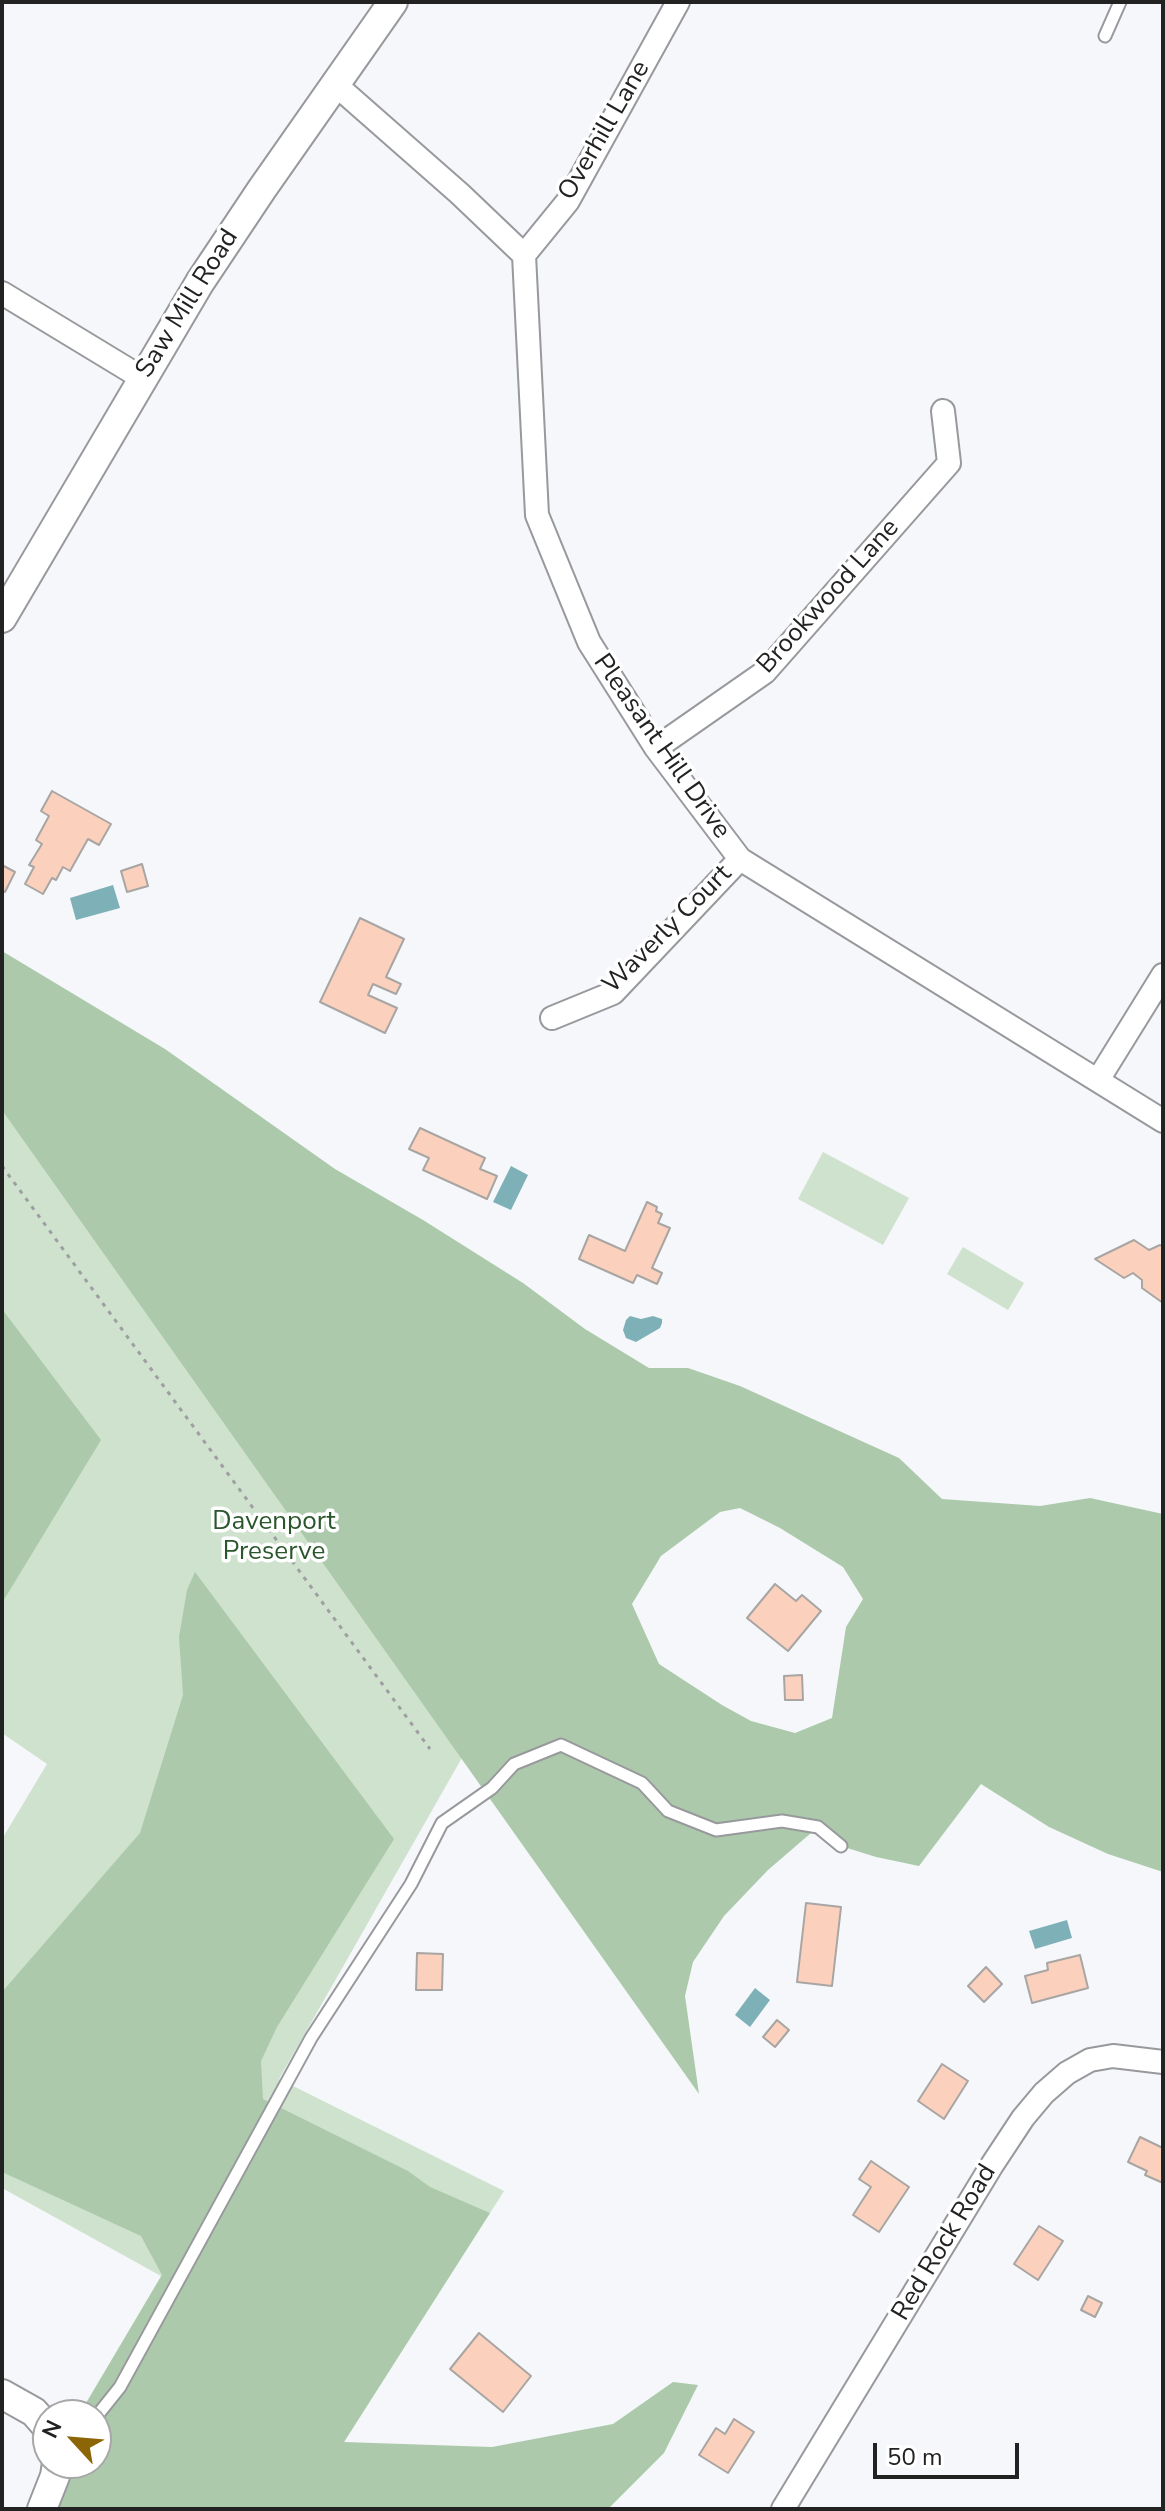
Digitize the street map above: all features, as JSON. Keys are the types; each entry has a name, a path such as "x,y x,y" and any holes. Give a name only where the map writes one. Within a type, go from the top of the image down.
{"street":[{"name":"Saw Mill Road","path":"2,618 208,271 393,2"},
{"name":"Overhill Lane","path":"524,255 568,201 678,2"},
{"path":"336,85 524,255"},
{"name":"Pleasant Hill Drive","path":"524,255 537,515 589,642 656,748 740,859 1163,1121"},
{"path":"2,293 142,378"},
{"name":"Brookwood Lane","path":"656,748 765,672 949,463 943,411"},
{"name":"Waverly Court","path":"552,1018 613,993 740,859"},
{"path":"1098,1080 1163,975"},
{"name":"Red Rock Road","path":"783,2509 992,2165 1030,2110 1067,2073 1090,2060 1113,2056 1163,2062"},
{"path":"2,2394 32,2411"},
{"path":"42,2509 54,2479"}],"lane":[{"path":"1105,36 1120,2"},
{"path":"110,2399 120,2387 311,2038 411,1884 442,1823 492,1788 514,1764 561,1745 642,1783 668,1811 716,1830 782,1821 818,1827 841,1846"}],"path":[{"path":"2,1166 430,1749"}],"green space":[{"path":"2,951 165,1049 335,1169 523,1283 585,1329 649,1368 688,1368 740,1386 899,1458 942,1499 1040,1506 1090,1498 1163,1514 1163,1872 1108,1854 1049,1827 981,1784 919,1866 841,1846 818,1827 768,1870 724,1916 693,1962 685,1996 699,2094 2,1110","holes":["740,1508 780,1528 843,1567 863,1599 846,1627 832,1718 795,1733 751,1721 659,1664 632,1604 661,1556 720,1512"]},
{"name":"Davenport Preserve","path":"2,1001 631,1461 279,2079 504,2191 344,2442 464,2509 57,2509 68,2479 112,2479 112,2399 88,2399 161,2276 2,2188 2,1839 47,1764 2,1733"},
{"path":"823,1152 909,1198 883,1245 798,1199"},
{"path":"963,1247 1024,1283 1008,1310 947,1274"},
{"path":"2,1309 101,1440 2,1603"},
{"path":"195,1572 394,1839 277,2027 261,2061 263,2099 408,2171 430,2187 490,2213 344,2442 492,2447 613,2424 673,2382 698,2385 664,2453 608,2509 58,2509 68,2479 112,2479 112,2399 88,2399 162,2275 141,2236 2,2172 2,1992 140,1833 183,1695 179,1637 187,1590"}],"water":[{"path":"113,885 120,908 76,920 70,898"},
{"path":"511,1166 528,1175 511,1210 493,1202"},
{"path":"630,1316 641,1319 653,1316 662,1319 662,1323 660,1328 636,1342 626,1338 623,1330"},
{"path":"1067,1920 1072,1938 1035,1949 1029,1931"},
{"path":"755,1988 770,2000 750,2027 735,2015"}],"building":[{"path":"52,791 111,824 99,845 88,839 70,871 63,867 43,894 25,884 34,867 29,865 42,844 36,840 49,816 41,811"},
{"path":"142,864 148,886 127,892 121,871"},
{"path":"2,865 15,872 5,892 2,890"},
{"path":"360,918 404,939 386,977 401,984 396,994 373,984 368,995 397,1008 385,1033 320,1002"},
{"path":"420,1128 485,1158 480,1169 497,1176 487,1199 423,1170 429,1158 409,1149"},
{"path":"647,1202 662,1214 658,1223 670,1228 652,1268 662,1273 657,1284 637,1275 633,1283 579,1259 589,1235 625,1251"},
{"path":"1134,1240 1149,1250 1160,1245 1163,1247 1163,1303 1142,1288 1142,1280 1133,1273 1124,1278 1095,1259"},
{"path":"775,1584 796,1601 802,1595 821,1611 788,1651 747,1618"},
{"path":"802,1675 803,1700 785,1700 784,1676"},
{"path":"806,1903 841,1907 832,1986 797,1982"},
{"path":"417,1953 443,1954 442,1990 416,1990"},
{"path":"1080,1955 1088,1988 1032,2003 1025,1976 1048,1970 1047,1963"},
{"path":"986,1967 1002,1984 984,2002 968,1986"},
{"path":"777,2020 789,2030 775,2047 763,2037"},
{"path":"942,2064 968,2081 944,2119 918,2101"},
{"path":"1140,2137 1163,2148 1163,2183 1145,2175 1147,2171 1128,2162"},
{"path":"871,2161 909,2187 879,2232 853,2215 871,2187 859,2179"},
{"path":"1039,2226 1063,2241 1038,2280 1014,2264"},
{"path":"1088,2296 1102,2303 1095,2317 1081,2310"},
{"path":"479,2333 531,2376 503,2412 450,2369"},
{"path":"734,2419 754,2432 728,2473 699,2455 716,2428 725,2434"}]}
